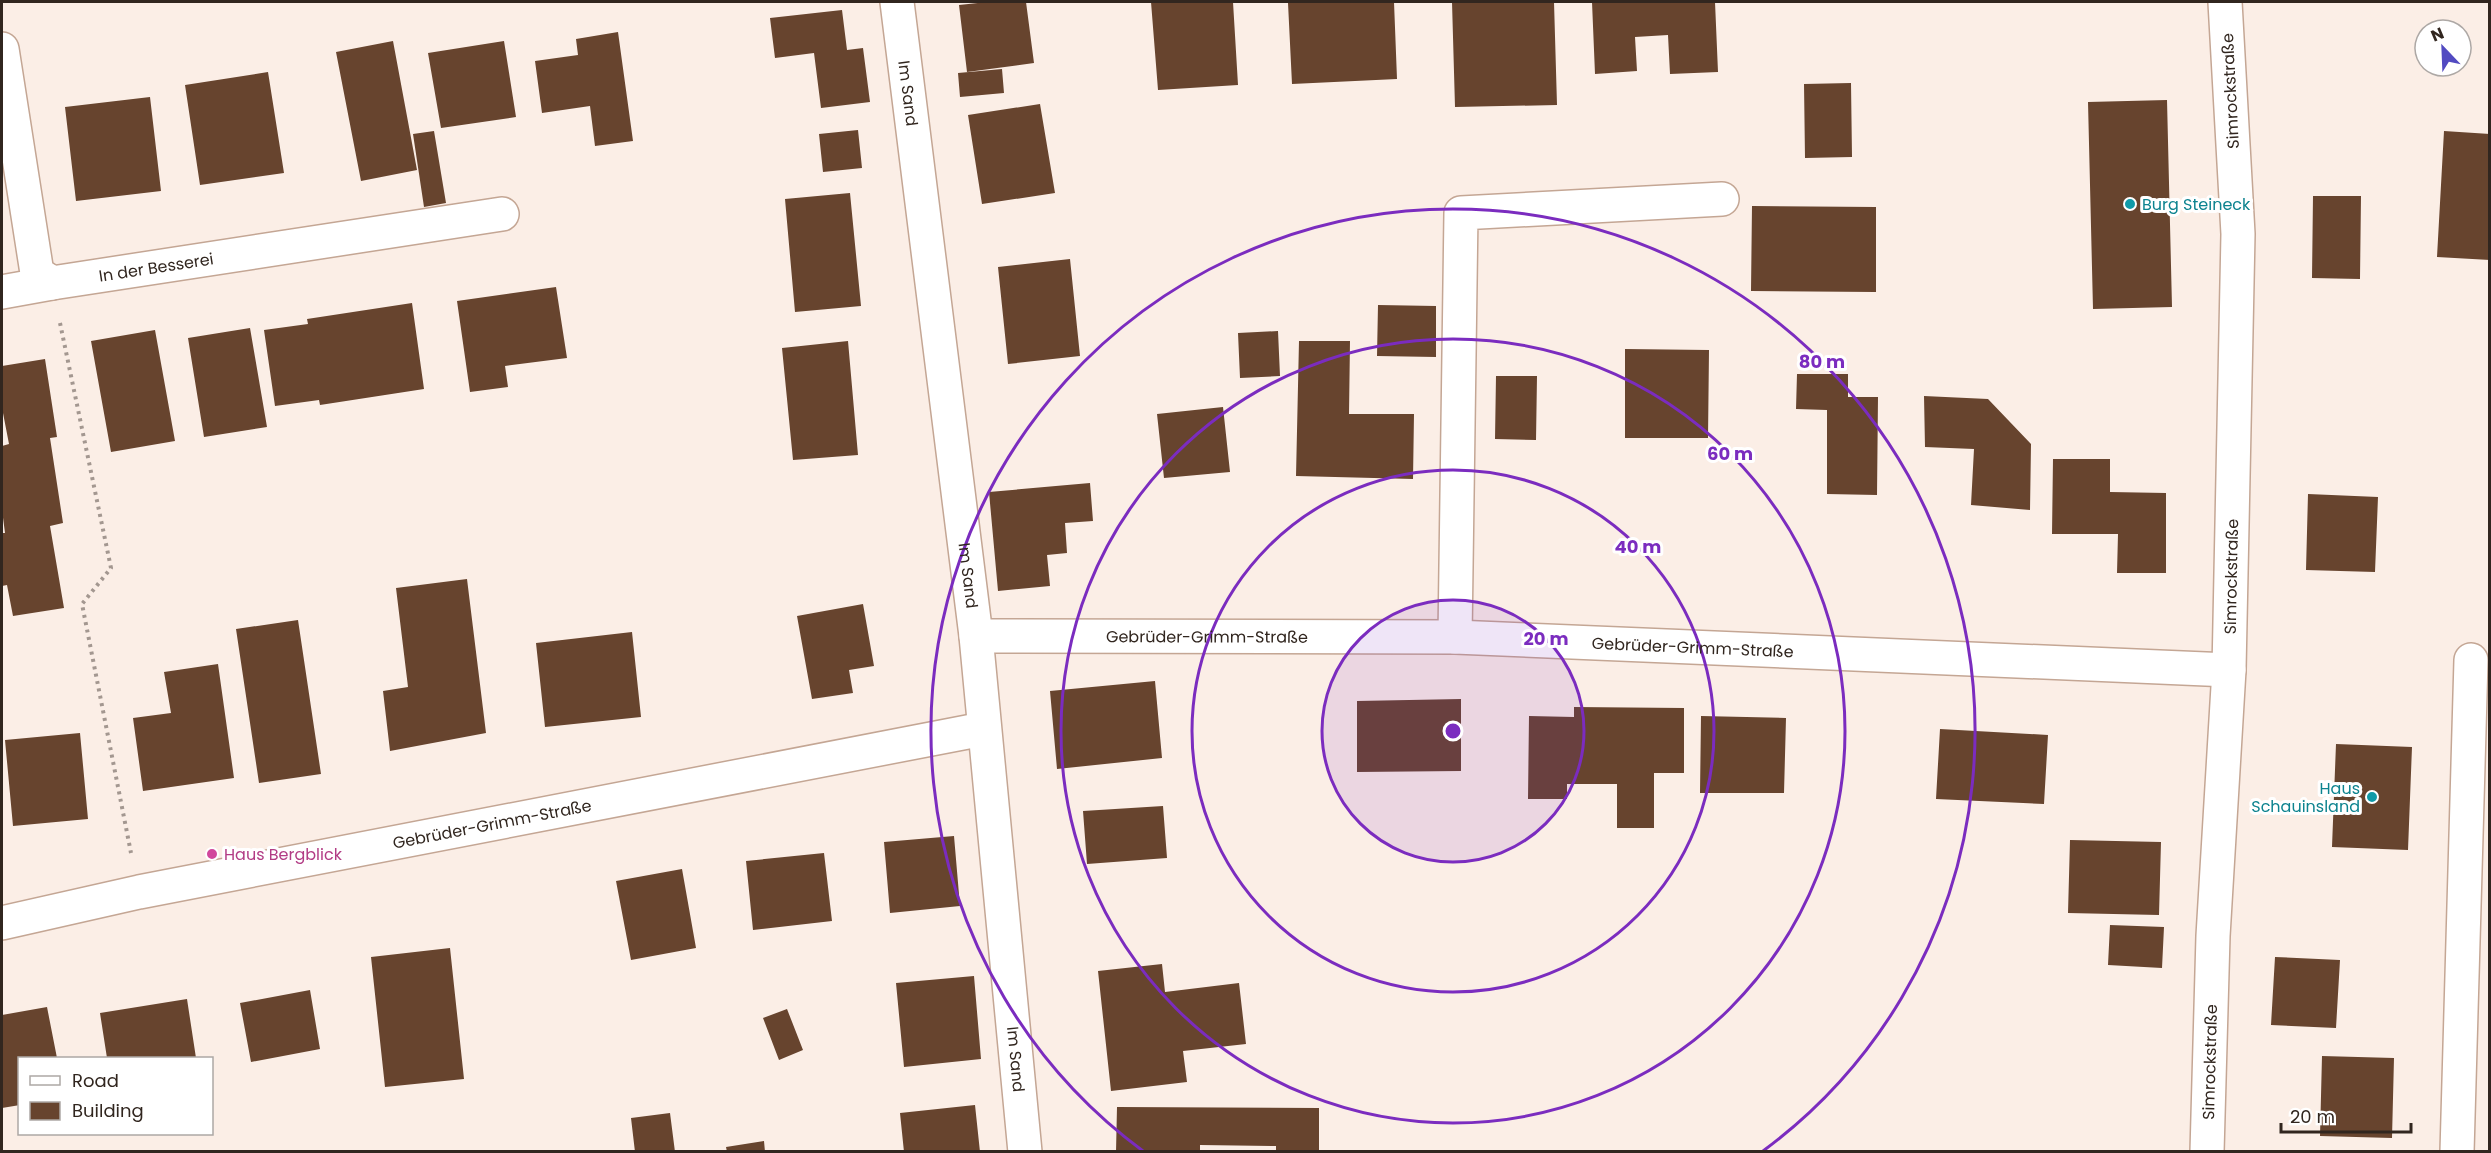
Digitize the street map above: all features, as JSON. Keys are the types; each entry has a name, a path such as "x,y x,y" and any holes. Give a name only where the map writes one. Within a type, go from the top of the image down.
{"street":[{"name":"Im Sand","path":"897,2 976,636 983,729 1025,1152"},
{"name":"Simrockstraße","path":"2207,1152 2213,936 2229,670 2238,234 2225,2"},
{"path":"2,49 37,273 52,283"},
{"path":"1455,637 1461,213 1722,199"},
{"name":"In der Besserei","path":"2,292 502,214"},
{"name":"Gebrüder-Grimm-Straße","path":"976,636 1455,637 2229,670"},
{"path":"2457,1152 2471,660"},
{"name":"Gebrüder-Grimm-Straße","path":"2,923 139,892 983,729"}],"path":[{"path":"52,283 111,568 82,604 139,892"}],"building":[{"path":"1026,2 1034,63 967,72 959,5"},
{"path":"1151,2 1233,2 1238,85 1158,90"},
{"path":"1394,2 1397,79 1292,84 1288,3"},
{"path":"1452,2 1554,2 1557,105 1455,107"},
{"path":"1592,2 1715,2 1718,72 1670,74 1668,35 1635,37 1637,71 1595,74"},
{"path":"842,10 847,50 863,48 870,102 821,108 814,53 775,58 770,18"},
{"path":"618,32 633,141 595,146 590,106 542,113 535,61 578,55 576,39"},
{"path":"393,41 417,170 361,181 336,52"},
{"path":"504,41 516,117 441,128 428,53"},
{"path":"1002,69 1004,93 960,97 958,73"},
{"path":"268,72 284,173 200,185 185,85"},
{"path":"1851,83 1852,157 1805,158 1804,84"},
{"path":"150,97 161,191 76,201 65,107"},
{"name":"Burg Steineck","path":"2167,100 2172,307 2093,309 2088,102"},
{"path":"1040,104 1055,193 982,204 968,115"},
{"path":"858,130 862,168 823,172 819,134"},
{"path":"434,131 446,203 424,207 413,134"},
{"path":"2444,131 2490,134 2490,260 2437,257"},
{"path":"850,193 861,306 795,312 785,199"},
{"path":"2313,196 2361,196 2360,279 2312,278"},
{"path":"1752,206 1876,207 1876,292 1751,291"},
{"path":"1070,259 1080,356 1008,364 998,267"},
{"path":"556,287 567,358 505,366 508,387 470,392 457,301"},
{"path":"412,303 424,389 320,405 319,400 275,406 264,330 308,324 307,319"},
{"path":"1378,305 1436,306 1436,357 1377,356"},
{"path":"250,328 267,427 204,437 188,338"},
{"path":"155,330 175,441 111,452 91,341"},
{"path":"1278,331 1280,376 1240,378 1238,333"},
{"path":"848,341 858,455 793,460 782,348"},
{"path":"1299,341 1350,341 1349,414 1414,414 1413,479 1296,476"},
{"path":"1625,349 1709,350 1708,438 1625,438"},
{"path":"45,359 57,437 50,438 63,523 50,526 64,608 13,616 7,585 2,586 2,533 5,533 2,510 2,446 9,444 2,414 2,366"},
{"path":"1797,374 1848,374 1848,397 1878,397 1877,495 1827,494 1827,410 1796,409"},
{"path":"1496,376 1537,376 1536,440 1495,439"},
{"path":"1924,396 1988,399 2031,444 2030,510 1971,505 1974,449 1925,447"},
{"path":"1223,407 1230,472 1164,478 1157,414"},
{"path":"2053,459 2110,459 2110,492 2166,493 2166,573 2117,573 2118,534 2052,534"},
{"path":"1090,483 1093,521 1065,523 1067,553 1047,555 1050,586 998,591 989,492"},
{"path":"2308,494 2378,497 2375,572 2306,570"},
{"path":"467,579 486,733 390,751 383,691 408,687 396,588"},
{"path":"863,604 874,666 849,670 853,693 812,699 797,616"},
{"path":"298,620 321,774 259,783 236,629"},
{"path":"632,632 641,717 545,727 536,643"},
{"path":"218,664 234,778 143,791 133,718 171,713 164,672"},
{"path":"1155,681 1162,758 1057,769 1050,691"},
{"path":"1461,699 1461,771 1357,772 1357,701"},
{"path":"1574,707 1684,708 1684,773 1654,773 1654,828 1617,828 1617,784 1567,784 1567,799 1528,799 1529,716 1574,717"},
{"path":"1701,716 1786,718 1784,793 1700,793"},
{"path":"1940,729 2048,735 2044,804 1936,799"},
{"path":"80,733 88,819 13,826 5,740"},
{"name":"Haus Schauinsland","path":"2336,744 2412,747 2408,850 2332,847"},
{"path":"1163,806 1167,858 1087,864 1083,811"},
{"path":"954,836 960,906 890,913 884,842"},
{"path":"2070,840 2161,842 2159,915 2068,913"},
{"path":"824,853 832,921 753,930 746,861"},
{"path":"682,869 696,948 631,960 616,881"},
{"path":"2110,925 2164,927 2162,968 2108,965"},
{"path":"450,948 464,1079 385,1087 371,957"},
{"path":"2275,957 2340,960 2336,1028 2271,1025"},
{"path":"1162,964 1165,992 1239,983 1246,1044 1183,1051 1187,1082 1111,1091 1098,971"},
{"path":"974,976 981,1059 904,1067 896,983"},
{"path":"310,990 320,1049 251,1062 240,1003"},
{"path":"187,999 196,1057 107,1057 100,1013"},
{"path":"47,1007 57,1057 18,1057 18,1105 2,1108 2,1015"},
{"path":"787,1009 803,1050 779,1060 763,1018"},
{"path":"2322,1056 2394,1058 2392,1138 2320,1136"},
{"path":"975,1105 980,1152 904,1152 900,1113"},
{"path":"1117,1107 1319,1108 1319,1152 1276,1152 1276,1146 1200,1145 1200,1152 1116,1152"},
{"path":"670,1113 675,1152 635,1152 631,1118"},
{"path":"764,1141 765,1152 727,1152 726,1147"}],"place":[{"name":"Burg Steineck","path":"2130,204"},
{"name":"Haus Schauinsland","path":"2372,797"},
{"name":"Haus Bergblick","path":"212,854"}]}
